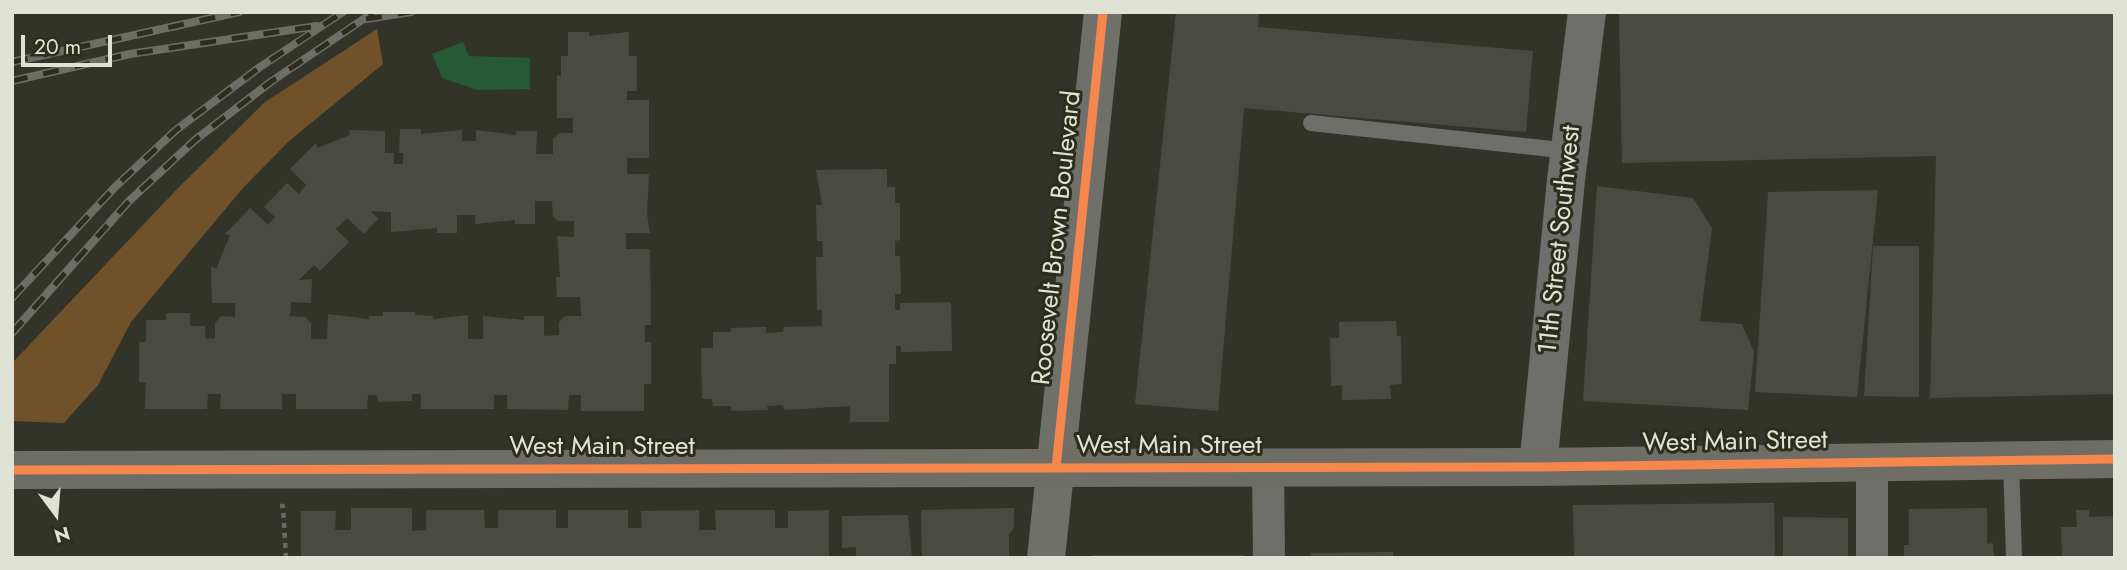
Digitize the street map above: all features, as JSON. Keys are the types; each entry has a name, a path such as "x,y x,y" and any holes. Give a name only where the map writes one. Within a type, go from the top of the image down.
{"main road":[{"name":"Roosevelt Brown Boulevard","path":"1046,558 1103,12"},
{"name":"West Main Street","path":"12,471 1538,467 2115,459"}],"street":[{"name":"11th Street Southwest","path":"1538,467 1570,150 1587,12"},
{"path":"1872,462 1872,558"},
{"path":"1268,468 1269,558"}],"lane":[{"path":"1311,123 1570,150"},
{"path":"2011,460 2014,558"}],"path":[{"path":"283,506 286,558"}],"shaded area":[{"path":"377,29 383,64 288,142 243,188 131,322 98,385 64,423 12,421 14,361 178,188 265,102"},
{"path":"463,42 469,56 530,58 530,89 477,90 442,78 432,54"}],"building":[{"path":"1176,12 1259,12 1258,27 1533,51 1526,132 1244,108 1218,411 1135,404"},
{"path":"1619,12 2115,12 2115,394 1930,398 1936,156 1622,163"},
{"path":"568,32 589,32 589,36 629,32 629,56 637,56 637,91 627,91 627,100 649,100 649,158 627,158 627,174 649,174 647,214 650,233 626,233 626,249 650,249 651,325 645,325 645,342 651,342 651,384 644,384 644,411 581,411 581,395 569,395 568,410 507,409 507,395 494,395 494,409 421,409 421,394 412,394 412,401 378,402 377,395 368,395 367,409 296,409 296,394 282,394 282,409 220,409 221,394 208,394 207,409 145,409 146,383 139,382 139,342 146,342 146,320 166,320 166,313 190,313 190,326 205,326 206,339 215,338 215,323 221,316 235,317 235,303 212,303 211,266 216,269 230,235 225,234 250,208 268,225 275,217 264,207 287,183 299,194 306,185 290,169 316,143 317,148 350,135 349,130 385,131 385,153 394,153 394,164 403,164 403,153 399,153 400,129 421,129 421,134 462,130 462,141 476,141 476,130 516,135 516,131 537,131 536,154 553,154 553,139 560,133 573,133 573,118 557,118 557,75 561,76 561,56 568,56","holes":["535,201 552,201 553,216 558,221 574,221 574,237 557,236 560,277 556,277 557,297 580,297 581,316 565,316 559,322 559,335 544,336 544,316 524,316 524,320 483,316 483,339 468,339 468,315 433,319 433,316 415,315 415,312 383,312 383,316 369,316 369,319 328,314 327,339 311,339 311,323 305,317 290,316 291,302 311,303 312,279 299,280 314,265 320,271 349,242 336,229 347,218 364,234 378,219 371,211 391,212 391,232 437,228 437,233 457,233 457,215 475,215 475,224 515,220 515,224 535,224"]},
{"path":"887,169 887,187 895,187 895,203 900,203 900,240 895,241 895,256 900,256 901,294 895,294 895,310 900,310 900,303 951,302 952,351 901,352 901,346 896,346 896,364 889,364 889,422 850,422 850,406 784,410 783,405 767,406 768,410 731,411 731,406 713,406 712,399 702,399 701,348 713,348 713,332 730,332 731,328 766,327 766,333 783,332 784,327 822,326 822,310 817,310 816,257 823,257 822,241 817,241 816,205 822,205 816,170"},
{"path":"1597,186 1693,198 1712,228 1700,321 1742,324 1754,352 1748,410 1583,401"},
{"path":"1878,190 1857,397 1755,392 1768,192"},
{"path":"1873,246 1919,246 1919,397 1864,396"},
{"path":"1396,321 1397,336 1401,336 1402,384 1390,385 1391,399 1342,400 1342,385 1331,386 1330,338 1339,338 1339,322"},
{"path":"1774,503 1775,558 1574,558 1573,505"},
{"path":"351,508 412,508 412,531 426,530 426,510 484,510 485,528 498,528 498,510 556,510 556,528 568,528 568,510 628,510 628,528 642,528 641,511 699,510 699,530 716,530 715,510 775,510 775,528 788,528 788,511 829,510 829,558 301,558 301,511 336,511 335,530 351,530"},
{"path":"1014,508 1014,528 1009,534 1009,558 922,558 921,510"},
{"path":"1987,508 1987,544 1993,543 1994,558 1904,558 1904,545 1909,545 1909,509"},
{"path":"2076,510 2089,510 2089,517 2115,516 2115,558 2062,558 2061,527 2077,527"},
{"path":"908,515 912,558 856,558 856,547 842,548 842,516"},
{"path":"1783,517 1848,518 1848,558 1783,558"},
{"path":"1393,552 1393,558 1311,558 1311,553"},
{"path":"1093,555 1243,555 1243,558 1093,558"}],"railway":[{"path":"12,62 239,12"},
{"path":"12,298 115,187 176,130 260,67 343,12"},
{"path":"12,333 129,201 195,140 272,81 374,12"},
{"path":"366,19 411,12"},
{"path":"12,81 130,54 317,26"}],"cycle path":[{"path":"1056,468 1103,12"},
{"path":"12,470 1538,467 2115,459"}]}
